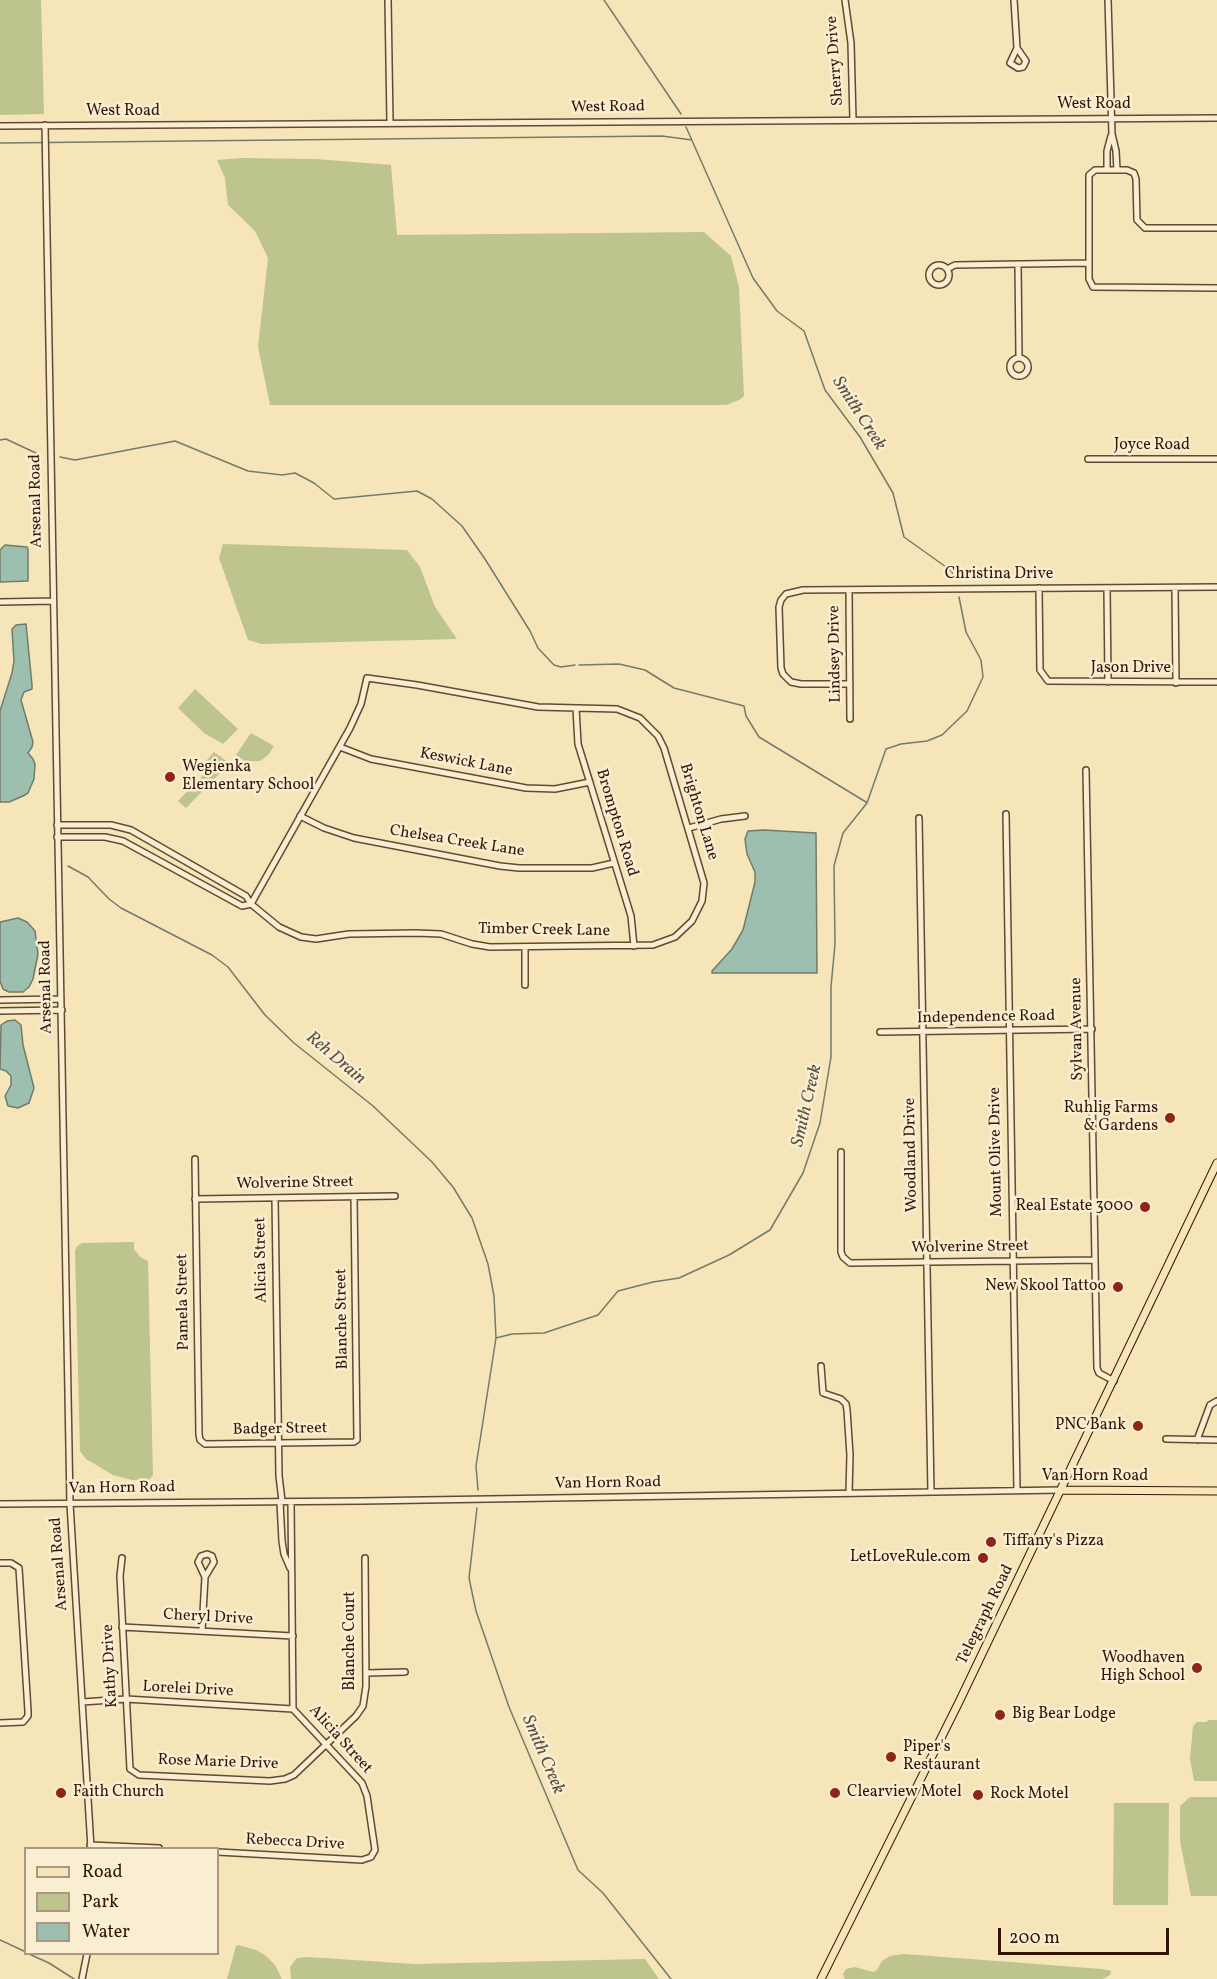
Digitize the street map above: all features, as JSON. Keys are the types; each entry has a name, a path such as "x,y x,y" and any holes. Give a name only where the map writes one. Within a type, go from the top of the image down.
{"main road":[{"name":"Telegraph Road","path":"821,1979 959,1702 1217,1163"},
{"name":"Van Horn Road","path":"1061,1490 1217,1491"}],"street":[{"path":"388,0 390,122"},
{"name":"Sherry Drive","path":"845,0 852,47 853,120"},
{"path":"1014,0 1017,48"},
{"path":"1108,0 1111,119 1117,170"},
{"name":"West Road","path":"0,126 1217,118"},
{"name":"Arsenal Road","path":"45,125 62,1010 63,1218 70,1504 91,1847"},
{"path":"1107,170 1107,151 1112,134"},
{"path":"1217,228 1142,226 1137,217 1136,176 1130,171 1095,170 1088,178 1090,283 1096,287 1217,288"},
{"path":"947,269 955,265 1089,263"},
{"path":"1018,264 1019,357"},
{"name":"Joyce Road","path":"1088,459 1217,459"},
{"name":"Christina Drive","path":"850,684 801,684 786,679 781,668 779,607 783,596 793,591 1217,587"},
{"name":"Jason Drive","path":"1039,588 1040,670 1046,680 1053,683 1217,682"},
{"path":"1107,588 1108,682"},
{"path":"1175,588 1176,683"},
{"name":"Lindsey Drive","path":"849,590 850,719"},
{"path":"0,602 53,601"},
{"name":"Brighton Lane","path":"340,747 356,714 368,678 538,707 624,710 636,715 650,726 662,744 703,878 703,893 692,921 675,937 660,944 634,946"},
{"name":"Brompton Road","path":"576,708 577,738 632,920 634,946"},
{"path":"57,837 114,838 149,854 242,906 251,904 340,747"},
{"name":"Keswick Lane","path":"340,747 371,759 526,788 555,789 590,782"},
{"name":"Sylvan Avenue","path":"1086,770 1097,1368 1099,1373 1114,1381"},
{"name":"Mount Olive Drive","path":"1006,813 1017,1490"},
{"name":"Chelsea Creek Lane","path":"300,816 324,828 354,838 510,867 592,868 614,863"},
{"path":"689,828 721,819 745,816"},
{"name":"Woodland Drive","path":"920,818 931,1492"},
{"name":"Timber Creek Lane","path":"57,825 111,825 131,830 246,896 251,904 279,927 308,938 324,939 349,933 434,933 482,946 634,946"},
{"path":"149,854 155,843"},
{"path":"198,882 204,871"},
{"path":"525,946 525,985"},
{"path":"0,1000 61,999"},
{"path":"0,1011 62,1010"},
{"name":"Independence Road","path":"880,1032 1092,1029"},
{"name":"Wolverine Street","path":"841,1152 842,1252 846,1261 854,1264 1095,1260"},
{"name":"Pamela Street","path":"195,1159 199,1434 203,1443"},
{"name":"Wolverine Street","path":"195,1199 395,1196"},
{"name":"Blanche Street","path":"354,1197 357,1440"},
{"name":"Alicia Street","path":"275,1198 282,1541 284,1554 291,1569"},
{"path":"821,1366 823,1393 846,1404 850,1455 849,1493"},
{"path":"1197,1440 1210,1405 1217,1401"},
{"path":"1166,1439 1217,1440"},
{"name":"Badger Street","path":"203,1443 354,1442 357,1440"},
{"name":"Van Horn Road","path":"0,1504 291,1502 1061,1490"},
{"name":"Alicia Street","path":"291,1502 293,1709 359,1778 365,1789 375,1847 371,1857"},
{"name":"Kathy Drive","path":"122,1558 120,1576 122,1627 130,1765 133,1772"},
{"name":"Blanche Court","path":"327,1744 356,1716 363,1706 366,1692 365,1558"},
{"path":"0,1563 15,1564 20,1571 28,1712 24,1720 19,1722 0,1722"},
{"path":"202,1631 205,1577"},
{"name":"Cheryl Drive","path":"122,1627 293,1636"},
{"path":"366,1673 405,1672"},
{"name":"Lorelei Drive","path":"82,1702 126,1700 293,1709"},
{"name":"Rose Marie Drive","path":"133,1772 140,1775 278,1781 294,1774 327,1744"},
{"name":"Rebecca Drive","path":"219,1852 362,1860 371,1857"},
{"path":"82,1979 87,1955"}],"green space":[{"path":"0,0 41,0 44,114 0,115"},
{"path":"316,159 391,165 397,235 704,232 731,256 739,287 744,396 726,405 270,405 258,347 268,258 255,231 228,205 225,178 217,160"},
{"path":"223,544 407,550 420,567 435,607 457,639 261,644 248,640 219,558"},
{"path":"195,689 238,729 223,744 204,733 178,708"},
{"path":"251,733 274,746 260,761 245,761 236,755"},
{"path":"214,752 232,765 234,770 220,773 186,808 178,801 205,773 205,762"},
{"path":"134,1242 134,1249 140,1257 148,1261 153,1475 149,1480 132,1480 113,1475 86,1459 80,1451 75,1251 82,1243"},
{"path":"1217,1720 1217,1781 1194,1781 1190,1759 1193,1726 1197,1722"},
{"path":"1190,1797 1217,1797 1217,1896 1191,1896 1180,1841 1180,1806"},
{"path":"1114,1803 1169,1803 1168,1905 1113,1905"},
{"path":"238,1945 265,1955 275,1965 282,1979 227,1979"},
{"path":"904,1954 1111,1971 1110,1975 1103,1979 845,1979 844,1977 846,1969 855,1967 873,1972 877,1970 882,1961 890,1956"},
{"path":"297,1958 414,1964 645,1959 659,1979 291,1979 290,1967"}],"water":[{"path":"5,545 27,547 28,581 0,582 0,550"},
{"path":"26,624 32,689 24,692 21,700 33,742 28,753 35,764 34,779 28,793 9,802 0,802 0,711 14,661 12,629 16,625"},
{"path":"748,831 816,833 817,973 712,973 732,949 743,930 755,882 755,872 747,854 745,839"},
{"path":"18,918 27,922 35,931 38,954 29,987 23,992 9,992 3,989 0,981 0,922"},
{"path":"15,1020 21,1025 23,1045 34,1088 29,1103 18,1108 8,1106 5,1096 11,1085 11,1076 0,1069 1,1025"}],"waterway":[{"name":"Smith Creek","path":"604,0 681,114"},
{"name":"Smith Creek","path":"686,127 753,278 777,311 804,331 825,390 860,437 893,493 904,537 946,567 952,572 954,578"},
{"path":"0,143 662,136 692,140"},
{"path":"0,440 6,439 40,455"},
{"path":"60,457 75,460 175,441 248,471 282,475 295,473 314,483 334,499 417,491 432,499 462,526 530,631 538,648 554,665 561,667 575,665"},
{"name":"Smith Creek","path":"496,1338 512,1334 544,1333 598,1315 618,1291 679,1278 729,1255 770,1230 803,1173 820,1123 831,1057 831,987 835,944 834,866 843,833 867,803 886,749 901,744 927,741 942,735 967,711 983,677 981,660 966,632 959,597"},
{"path":"579,665 619,664 645,670 674,688 744,706 746,716 759,737 866,802"},
{"name":"Reh Drain","path":"68,866 88,877 121,908 212,955 228,967 265,1015 294,1043 373,1106 432,1162 453,1187 472,1218 488,1264 494,1296 496,1338 476,1466 478,1490"},
{"name":"Smith Creek","path":"477,1508 469,1578 476,1611 509,1707 578,1870 603,1893 671,1979"},
{"path":"0,1940 24,1951"},
{"path":"31,1955 74,1979"}],"place":[{"name":"Wegienka Elementary School","path":"170,777"},
{"name":"Ruhlig Farms & Gardens","path":"1170,1118"},
{"name":"Real Estate 3000","path":"1145,1207"},
{"name":"New Skool Tattoo","path":"1118,1287"},
{"name":"PNC Bank","path":"1138,1426"},
{"name":"Tiffany's Pizza","path":"991,1542"},
{"name":"LetLoveRule.com","path":"983,1558"},
{"name":"Woodhaven High School","path":"1197,1668"},
{"name":"Big Bear Lodge","path":"1000,1715"},
{"name":"Piper's Restaurant","path":"891,1757"},
{"name":"Faith Church","path":"61,1793"},
{"name":"Clearview Motel","path":"835,1793"},
{"name":"Rock Motel","path":"978,1795"}]}
